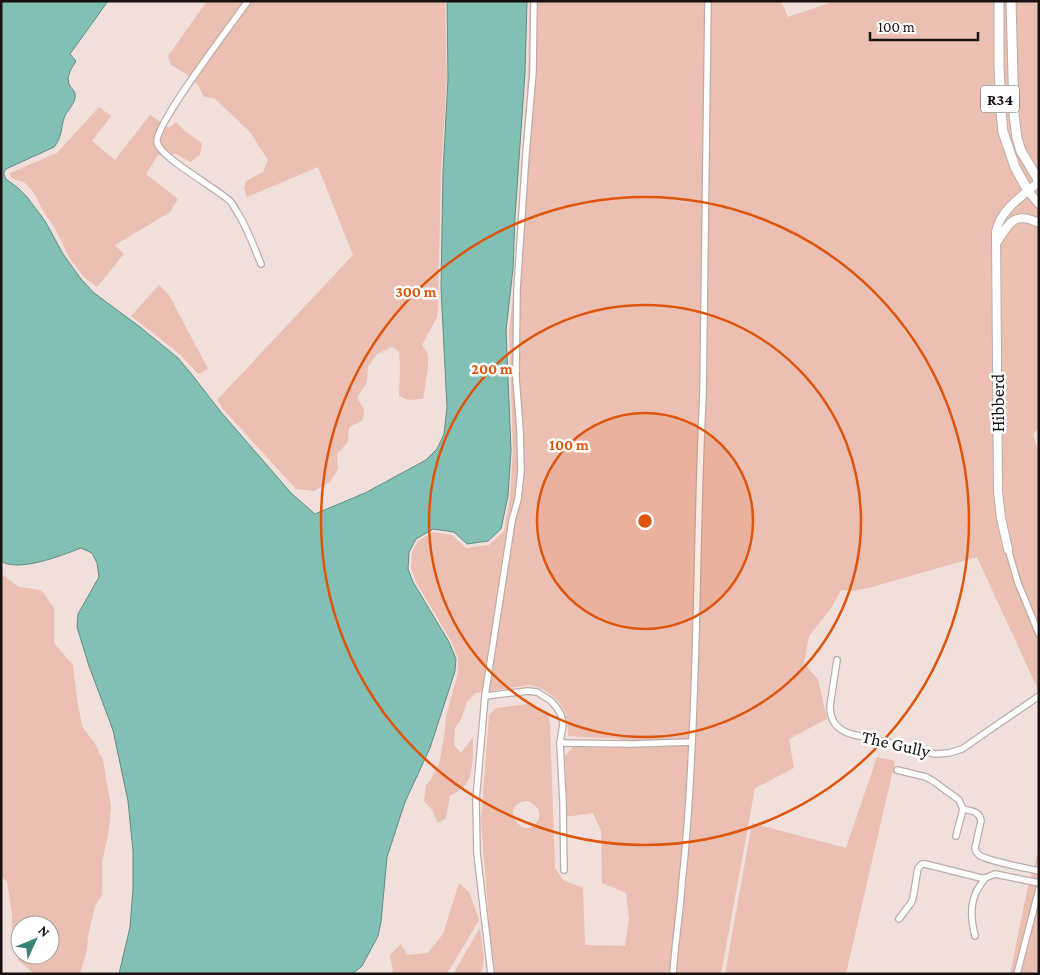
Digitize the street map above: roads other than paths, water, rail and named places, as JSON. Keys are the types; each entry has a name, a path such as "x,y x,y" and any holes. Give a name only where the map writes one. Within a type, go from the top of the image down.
{"main road":[{"name":"R34","path":"999,1 1000,112 1003,132 1015,167 1028,190"},
{"name":"R34","path":"1011,1 1013,106 1016,130 1021,150 1039,182"}],"street":[{"path":"248,1 176,101 165,120 157,141 159,147 172,159 232,203 247,228 261,264"},
{"path":"491,974 477,852 476,800 485,696 521,471 516,378 517,289 533,72 534,1"},
{"path":"673,974 682,884 692,742 703,395 708,1"},
{"name":"Hibberd","path":"1039,182 1028,190 1002,217 997,226 998,492 1001,518 1008,549 1018,582 1039,634"},
{"path":"1028,190 1039,204"},
{"path":"997,242 1014,219 1024,217 1039,223"},
{"name":"The Gully","path":"837,660 830,706 832,719 840,729 845,733 935,754 949,753 962,749 1039,696"},
{"path":"485,696 528,691 537,692 551,701 561,716 563,724 560,743 564,870"},
{"path":"560,743 632,744 692,742"},
{"path":"897,770 926,777 959,800 963,809 956,836"},
{"path":"963,809 978,813 980,817 976,852 990,859 1039,871"},
{"path":"899,919 914,898 918,868 922,864 981,878 995,874 1039,884"},
{"path":"975,936 972,927 972,908 974,897 985,878"},
{"path":"1017,974 1037,907 1039,889"}],"water":[{"path":"1,1 108,1 70,54 76,61 68,80 75,92 75,100 64,118 57,144 6,169 4,175 6,179 27,197 45,221 63,254 81,279 94,293 178,358 220,411 291,493 315,514 365,493 426,460 437,449 444,434 447,407 441,288 443,172 448,79 447,1 527,1 525,73 513,269 506,330 511,450 508,496 501,529 488,541 467,544 454,532 433,529 416,539 409,552 408,569 413,582 449,642 456,659 455,671 430,748 405,802 387,857 378,936 362,966 352,974 119,974 130,927 133,889 133,851 128,801 113,730 89,666 77,627 78,614 99,577 97,563 92,553 81,548 41,562 29,564 18,565 1,561"}]}
